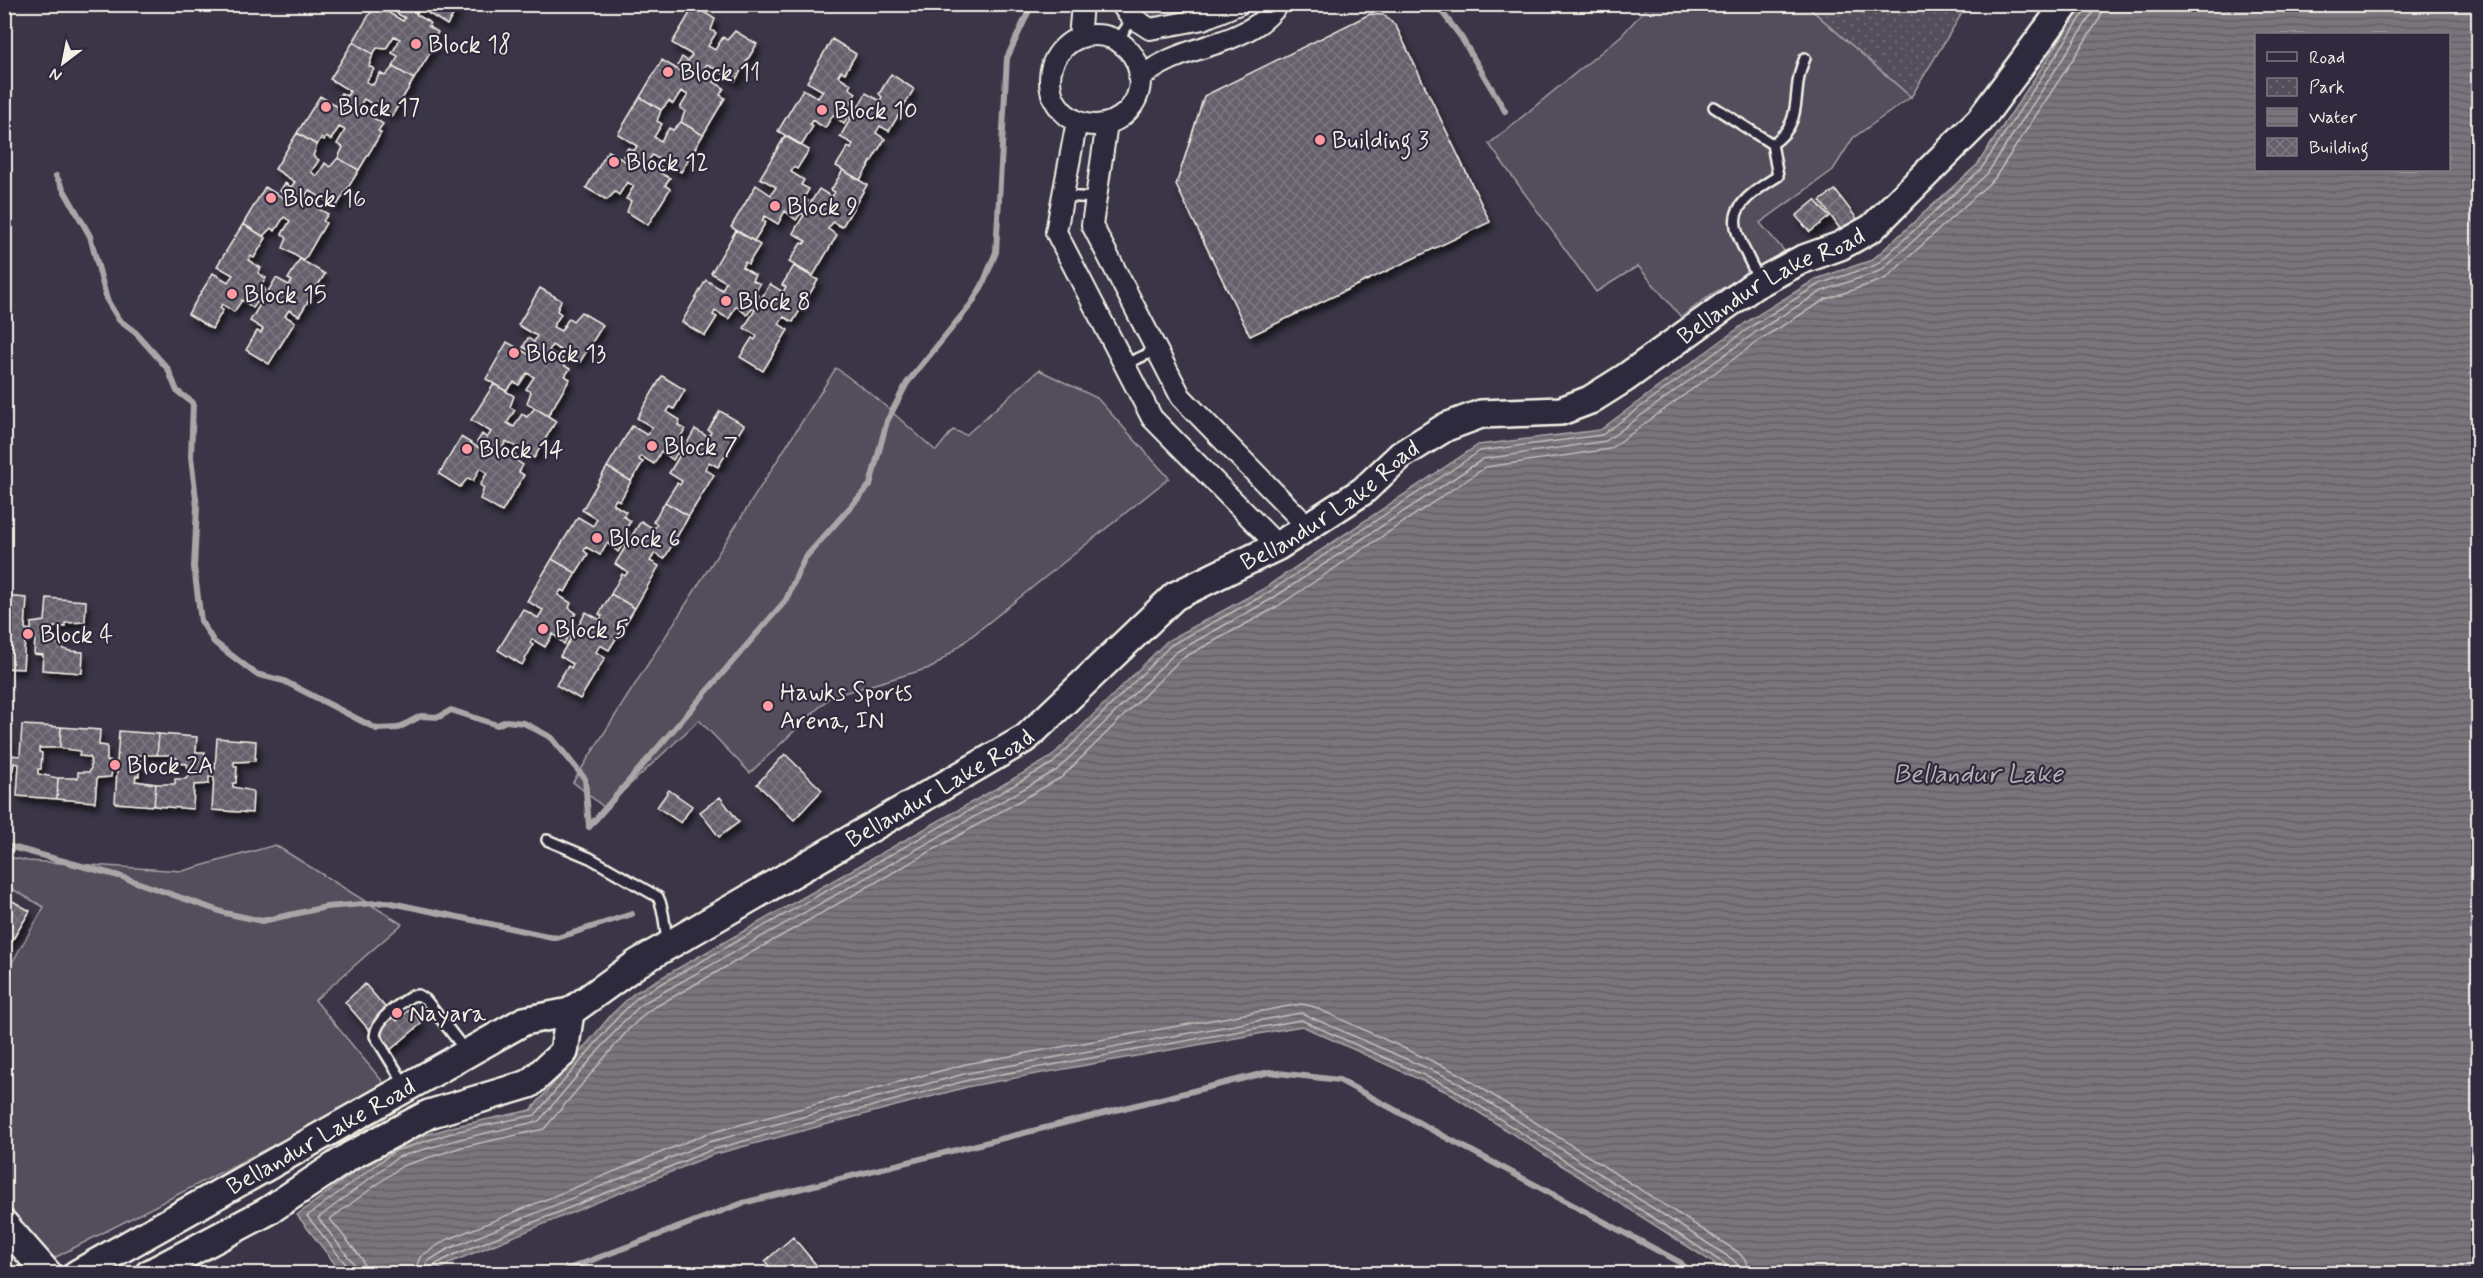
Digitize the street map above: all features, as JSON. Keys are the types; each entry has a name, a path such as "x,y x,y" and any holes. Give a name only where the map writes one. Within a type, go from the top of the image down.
{"street":[{"path":"1079,38 1082,4"},
{"path":"1127,11 1150,29 1203,19 1239,4"},
{"path":"1139,79 1171,57 1246,31 1260,23 1279,4"},
{"name":"Bellandur Lake Road","path":"77,1274 524,1021 570,1012 638,963 1026,738 1175,596 1278,546 1363,491 1401,455 1446,427 1481,414 1561,411 1590,400 1760,282 1801,260 1840,246 1872,228 1980,120 2066,4"},
{"path":"1094,35 1117,42 1134,58 1139,79 1133,103 1117,119 1107,123 1096,125 1077,121 1058,105 1050,83 1055,59 1062,50 1079,38 1094,35"},
{"path":"1077,121 1056,232 1152,418 1278,546"},
{"path":"1107,123 1092,225 1181,397 1308,527"},
{"name":"Bellandur Lake Road","path":"148,1274 268,1210 350,1156 429,1113 529,1084 564,1052 570,1012"},
{"path":"4,1224 48,1274"}],"lane":[{"path":"1117,42 1127,11"},
{"path":"1772,144 1790,130 1793,122 1798,74 1805,58"},
{"path":"1714,107 1772,144 1778,176 1741,203 1734,216 1734,226 1760,282"},
{"path":"1063,196 1096,198"},
{"path":"1125,364 1157,350"},
{"path":"547,840 591,858 658,897 663,905 663,924 669,946"},
{"path":"406,1088 378,1041 375,1029 380,1022 412,996 418,995 426,1000 467,1053"}],"green space":[{"path":"1147,5 1211,5 1187,15 1153,20 1145,18"},
{"path":"1649,5 1806,5 1911,97 1853,138 1833,170 1760,223 1786,253 1712,294 1681,317 1638,266 1596,292 1489,144 1622,35"},
{"path":"1806,5 1967,5 1911,97"},
{"path":"836,368 875,397 936,451 953,430 966,435 1039,370 1097,398 1169,478 933,667 830,697 750,773 699,720 605,808 573,782"},
{"path":"275,845 402,924 315,1000 387,1087 54,1258 5,1203 4,1078 9,1074 4,1069 5,975 44,907 5,885 4,856 28,861 183,871"}],"water":[{"name":"Bellandur Lake","path":"2083,5 2478,5 2478,1273 1729,1273 1447,1092 1302,1026 971,1086 712,1155 454,1261 433,1273 350,1273 339,1269 297,1215 391,1145 456,1126 531,1110 612,1014 634,993 1050,758 1167,641 1263,589 1478,445 1600,430 1748,321 1816,279 1872,260 1977,165"}],"building":[{"name":"Block 18","path":"394,4 460,4 447,25 420,8 416,14 430,23 428,26 438,32 434,40 437,42 414,79 393,67 398,56 392,53 400,39 394,36 386,49 377,48 373,54 353,42 375,5 403,21 405,18 391,10"},
{"name":"Block 11","path":"694,6 715,19 711,30 716,33 708,46 715,50 723,37 727,40 735,31 757,44 735,81 707,64 703,70 717,78 714,82 724,88 720,95 725,98 703,135 681,122 685,111 680,108 688,95 681,91 673,104 669,101 661,110 640,97 662,60 690,77 691,74 678,65 682,57 688,61 692,55 672,43"},
{"name":"Building 3","path":"1370,14 1384,15 1396,26 1490,222 1250,336 1176,185 1204,96"},
{"name":"Block 10","path":"832,39 856,54 845,73 841,71 838,76 851,84 849,88 856,93 851,102 855,104 853,109 856,111 866,93 880,101 882,97 879,94 891,74 914,89 889,131 880,126 876,133 885,139 860,180 836,166 848,147 851,149 853,144 840,137 851,118 848,116 844,124 833,115 825,128 812,120 810,124 813,126 802,145 778,131 803,89 818,98 823,91 807,82"},
{"name":"Block 17","path":"353,42 373,54 369,66 374,69 366,82 373,85 380,73 385,76 393,67 414,79 392,116 364,99 360,105 375,113 372,117 383,124 378,131 381,133 359,170 338,158 343,147 337,144 345,130 339,127 331,140 326,137 324,140 321,138 317,145 297,133 320,96 348,113 349,109 336,101 341,93 347,96 350,91 330,79"},
{"name":"Block 12","path":"640,97 661,110 657,121 662,124 654,137 661,141 669,128 673,130 681,122 703,135 681,172 652,155 649,160 663,168 660,173 670,178 665,185 670,189 648,225 627,212 631,201 626,199 634,186 627,182 619,195 615,192 607,200 586,188 608,151 635,167 637,164 623,156 628,148 634,151 637,146 618,134"},
{"name":"Block 16","path":"297,133 317,145 313,156 319,160 311,172 317,176 325,163 330,167 338,158 359,170 336,207 309,190 305,196 319,204 317,208 328,214 323,221 326,223 304,261 283,248 287,238 282,234 290,221 284,217 275,231 271,228 263,236 243,224 265,187 292,203 294,200 280,191 285,183 291,187 295,182 275,169"},
{"name":"Block 9","path":"785,136 809,150 797,169 794,167 791,172 804,180 801,185 809,189 804,198 808,201 805,205 808,207 819,189 832,197 835,192 831,190 843,170 867,185 842,227 833,222 828,229 837,235 813,276 789,262 801,243 804,244 806,241 793,233 804,215 801,213 796,220 785,211 778,224 765,216 762,220 766,222 754,241 731,227 756,185 771,195 776,187 760,178"},
{"path":"1835,190 1861,224 1845,236 1820,201"},
{"path":"1815,200 1829,217 1810,232 1796,216"},
{"name":"Block 15","path":"243,224 266,238 254,258 251,256 248,260 261,268 258,273 266,278 261,286 265,289 263,294 266,295 276,278 289,285 292,281 288,279 300,259 325,274 299,316 289,310 285,316 295,322 269,364 246,350 257,331 261,333 263,329 250,321 261,303 258,301 253,308 242,300 234,312 222,304 220,308 223,310 212,329 188,314 213,273 228,282 233,275 217,266"},
{"name":"Block 8","path":"736,230 760,245 748,264 745,262 742,267 755,275 752,280 760,284 755,293 759,296 756,300 759,302 770,284 783,292 786,287 782,285 794,266 818,280 793,322 784,317 779,324 788,330 763,371 740,357 752,338 755,340 757,336 744,328 755,310 752,308 747,315 736,306 729,319 715,311 713,315 717,317 705,336 682,322 706,280 722,290 726,282 711,273"},
{"name":"Block 13","path":"540,288 561,300 557,311 561,314 553,327 561,331 569,318 573,321 581,312 603,325 580,362 552,345 549,351 563,359 560,363 570,369 565,376 570,379 548,416 527,403 531,392 526,389 534,377 527,373 519,385 514,382 506,391 486,379 507,342 535,358 537,355 523,347 528,338 534,342 537,336 518,325"},
{"name":"Block 7","path":"662,376 685,390 674,409 670,407 667,412 680,420 678,425 685,429 680,438 684,441 682,445 685,447 695,429 708,437 711,432 708,430 720,411 744,425 718,467 709,462 705,469 714,475 689,516 665,502 677,483 680,485 682,481 669,473 680,455 677,453 673,460 661,451 654,464 641,456 639,460 643,462 631,481 607,467 632,426 647,435 652,427 637,418"},
{"name":"Block 14","path":"494,384 514,396 510,407 515,410 507,423 514,427 522,414 527,417 535,408 556,421 534,458 506,441 503,447 516,455 514,459 523,465 519,472 524,475 502,512 480,499 484,488 480,485 487,473 480,468 473,481 468,478 460,487 439,474 461,437 489,454 491,451 477,442 482,434 487,438 491,432 471,420"},
{"name":"Block 6","path":"607,467 631,481 620,501 616,499 613,504 626,512 623,516 631,521 625,530 629,532 627,537 630,539 641,521 654,529 657,524 653,522 665,502 689,516 664,559 655,553 650,561 659,566 635,608 611,594 622,574 625,576 628,572 615,564 626,546 623,544 618,552 607,543 600,555 586,547 584,551 588,554 576,573 552,559 578,517 593,526 597,519 582,510"},
{"name":"Block 5","path":"552,559 576,573 565,592 561,590 558,595 571,603 569,608 576,613 571,621 575,624 573,628 576,630 586,612 600,620 602,616 599,614 611,594 635,608 609,650 600,645 596,652 605,658 580,699 556,685 568,666 571,668 573,664 560,656 571,638 568,636 564,644 553,634 545,647 532,639 530,643 533,645 522,665 498,650 523,609 538,618 543,610 527,601"},
{"name":"Block 4","path":"4,596 27,598 25,629 31,630 31,623 45,621 47,598 86,601 85,622 65,623 65,627 54,627 51,631 53,643 63,643 63,649 83,652 82,673 42,670 43,655 34,654 35,638 25,638 23,669 4,668 7,619 4,618"},
{"path":"22,725 61,727 60,748 39,748 39,752 42,753 41,769 38,769 38,774 58,778 57,799 17,796 19,764 14,763 13,770 4,771 4,738 10,739 9,755 20,756"},
{"name":"Block 2A","path":"61,727 100,730 99,745 107,746 107,761 117,762 119,731 159,734 157,755 137,755 137,759 140,760 139,776 136,776 135,781 156,784 154,806 115,803 117,771 112,770 111,777 97,778 95,802 57,799 58,778 78,778 78,772 89,772 91,768 90,757 79,756 80,751 60,748"},
{"path":"159,734 197,737 196,752 205,752 204,768 215,769 217,738 256,741 255,761 234,762 234,766 237,766 236,783 233,783 233,787 253,791 252,813 212,810 214,777 209,777 209,784 194,785 193,809 154,806 156,784 175,784 175,779 186,779 189,775 187,764 176,763 177,758 170,755 157,755"},
{"path":"785,754 822,790 794,820 757,784"},
{"path":"669,790 692,806 681,823 657,807"},
{"path":"720,797 739,822 719,837 700,812"},
{"path":"4,896 30,911 4,954"},
{"path":"365,984 397,1021 410,1009 422,1023 388,1052 345,1002"},
{"path":"793,1237 822,1272 820,1274 776,1274 765,1261"}],"waterway":[{"path":"589,827 786,600 804,559 870,485 887,421 907,383 972,303 983,284 996,252 1007,58 1032,4"},
{"path":"1436,4 1461,37 1505,111"},
{"path":"56,176 90,236 107,300 119,320 136,333 168,369 177,391 193,403 191,457 197,507 194,567 201,621 214,642 256,674 284,681 377,729 398,728 421,716 439,717 451,710 497,725 506,721 524,723 552,738 585,779 589,827"},
{"path":"4,845 119,876 225,913 262,921 326,907 387,902 557,938 632,914"},
{"path":"555,1274 743,1203 1269,1072 1339,1080 1681,1263 1689,1274"}],"place":[{"name":"Block 18","path":"416,44"},
{"name":"Block 11","path":"668,72"},
{"name":"Block 17","path":"326,107"},
{"name":"Block 10","path":"822,110"},
{"name":"Building 3","path":"1320,140"},
{"name":"Block 12","path":"614,162"},
{"name":"Block 16","path":"271,198"},
{"name":"Block 9","path":"775,206"},
{"name":"Block 15","path":"232,294"},
{"name":"Block 8","path":"726,301"},
{"name":"Block 13","path":"514,353"},
{"name":"Block 7","path":"652,446"},
{"name":"Block 14","path":"467,449"},
{"name":"Block 6","path":"597,538"},
{"name":"Block 5","path":"543,629"},
{"name":"Block 4","path":"28,634"},
{"name":"Hawks Sports Arena, IN","path":"768,706"},
{"name":"Block 2A","path":"115,765"},
{"name":"Nayara","path":"397,1013"}]}
